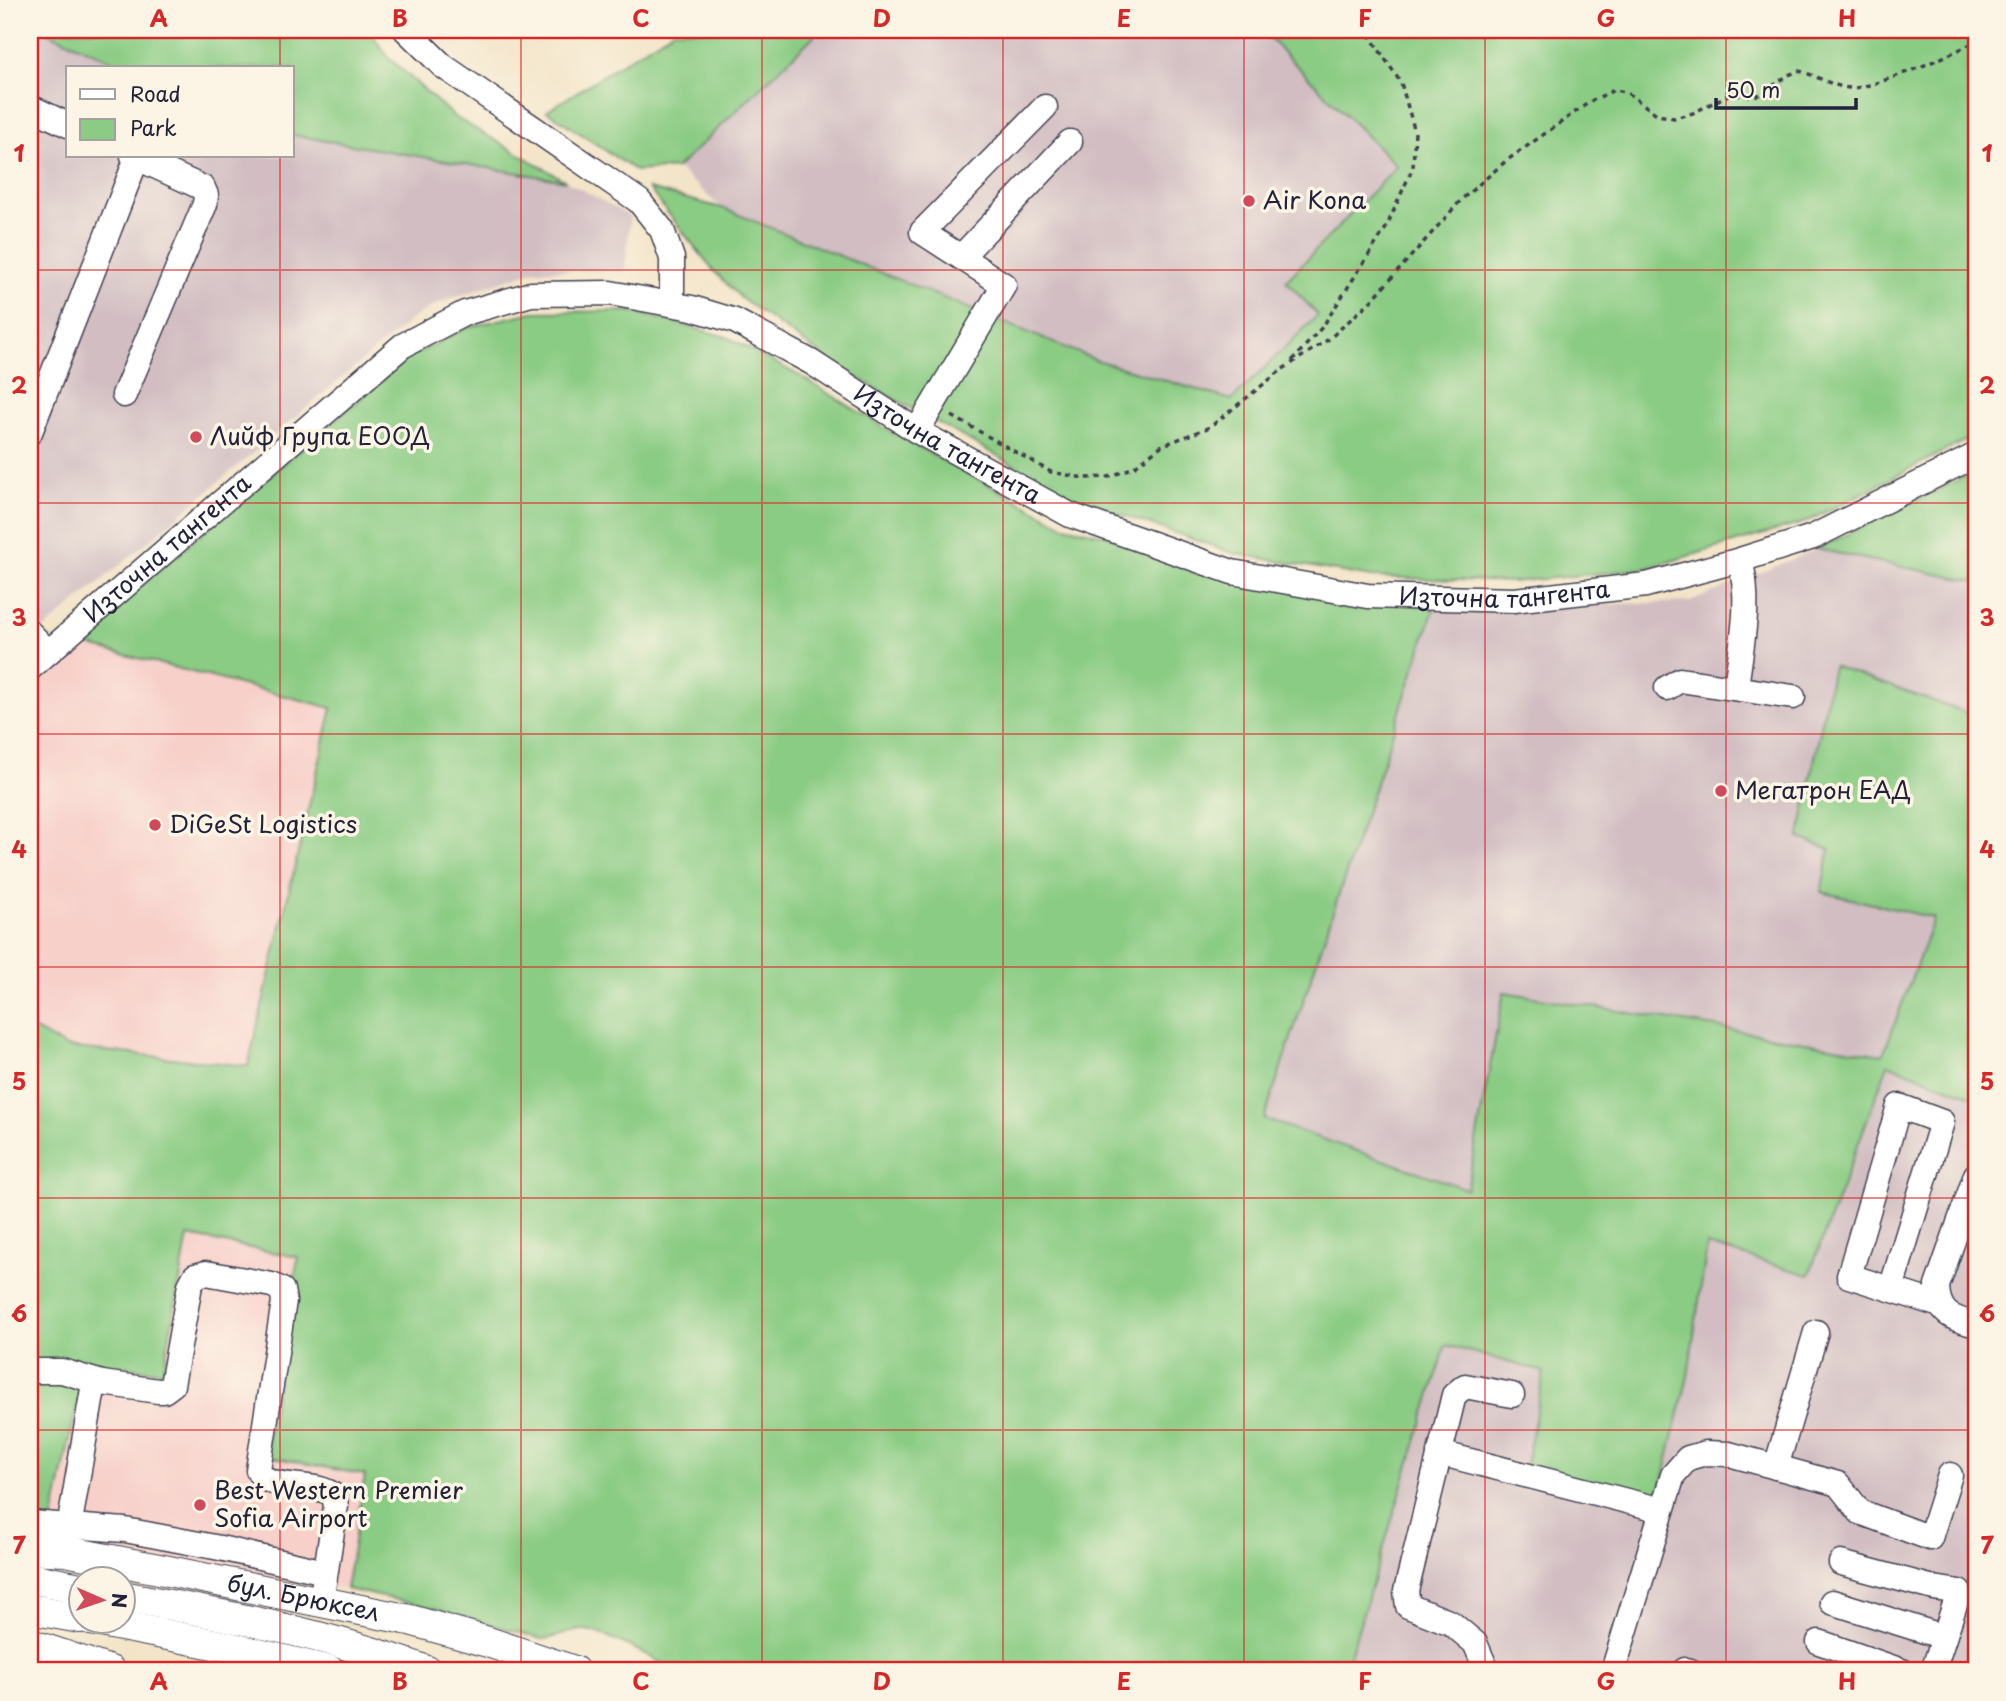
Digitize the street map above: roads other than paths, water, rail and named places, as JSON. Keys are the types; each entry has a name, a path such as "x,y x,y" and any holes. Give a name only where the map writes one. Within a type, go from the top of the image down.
{"main road":[{"name":"бул. Брюксел","path":"30,1549 67,1539 321,1602 398,1618 462,1635 573,1671"},
{"path":"30,1578 66,1585"},
{"name":"бул. Брюксел","path":"136,1599 231,1616 366,1650 427,1671"},
{"path":"30,1609 66,1615"},
{"path":"136,1629 330,1671"},
{"path":"30,1644 110,1671"}],"street":[{"path":"406,30 443,66 639,201 662,230 672,258 672,303"},
{"path":"30,107 66,124"},
{"path":"917,431 1004,285 922,232 1045,107"},
{"path":"961,257 1070,142"},
{"path":"30,432 135,158"},
{"path":"124,395 205,204 206,195 203,188 137,158"},
{"name":"Източна тангента","path":"30,668 402,346 465,313 531,294 610,293 672,303 735,321 811,362 917,431 1070,515 1232,572 1368,596 1514,600 1646,585 1813,537 1976,456"},
{"path":"1736,688 1747,602 1740,560"},
{"path":"30,634 48,652"},
{"path":"1667,688 1680,680 1793,697"},
{"path":"1891,1289 1942,1122 1899,1106 1849,1276 1940,1305 1952,1318 1976,1325"},
{"path":"1940,1305 1937,1286 1976,1175"},
{"path":"30,1371 62,1371 102,1383 164,1391 172,1385 190,1285 195,1276 206,1273 278,1286 284,1295 284,1301 258,1470 260,1475 269,1481 324,1490 334,1496 336,1506 321,1602"},
{"path":"1776,1467 1816,1332"},
{"path":"67,1539 91,1394 96,1385 102,1383"},
{"path":"1487,1671 1475,1643 1451,1623 1408,1606 1406,1591 1454,1395 1465,1386 1512,1395"},
{"path":"1439,1452 1662,1510"},
{"path":"1613,1671 1672,1475 1689,1458 1706,1453 1729,1454 1838,1485 1860,1512 1930,1538 1950,1475"},
{"path":"30,1523 67,1539 125,1530 325,1572"},
{"path":"1841,1563 1959,1592 1933,1671"},
{"path":"1832,1602 1944,1637"},
{"path":"1819,1642 1902,1671"}],"place":[{"name":"Air Kona","path":"1249,201"},
{"name":"Лийф Група ЕООД","path":"196,437"},
{"name":"Мегатрон ЕАД","path":"1721,791"},
{"name":"DiGeSt Logistics","path":"155,825"},
{"name":"Best Western Premier Sofia Airport","path":"200,1505"}]}
